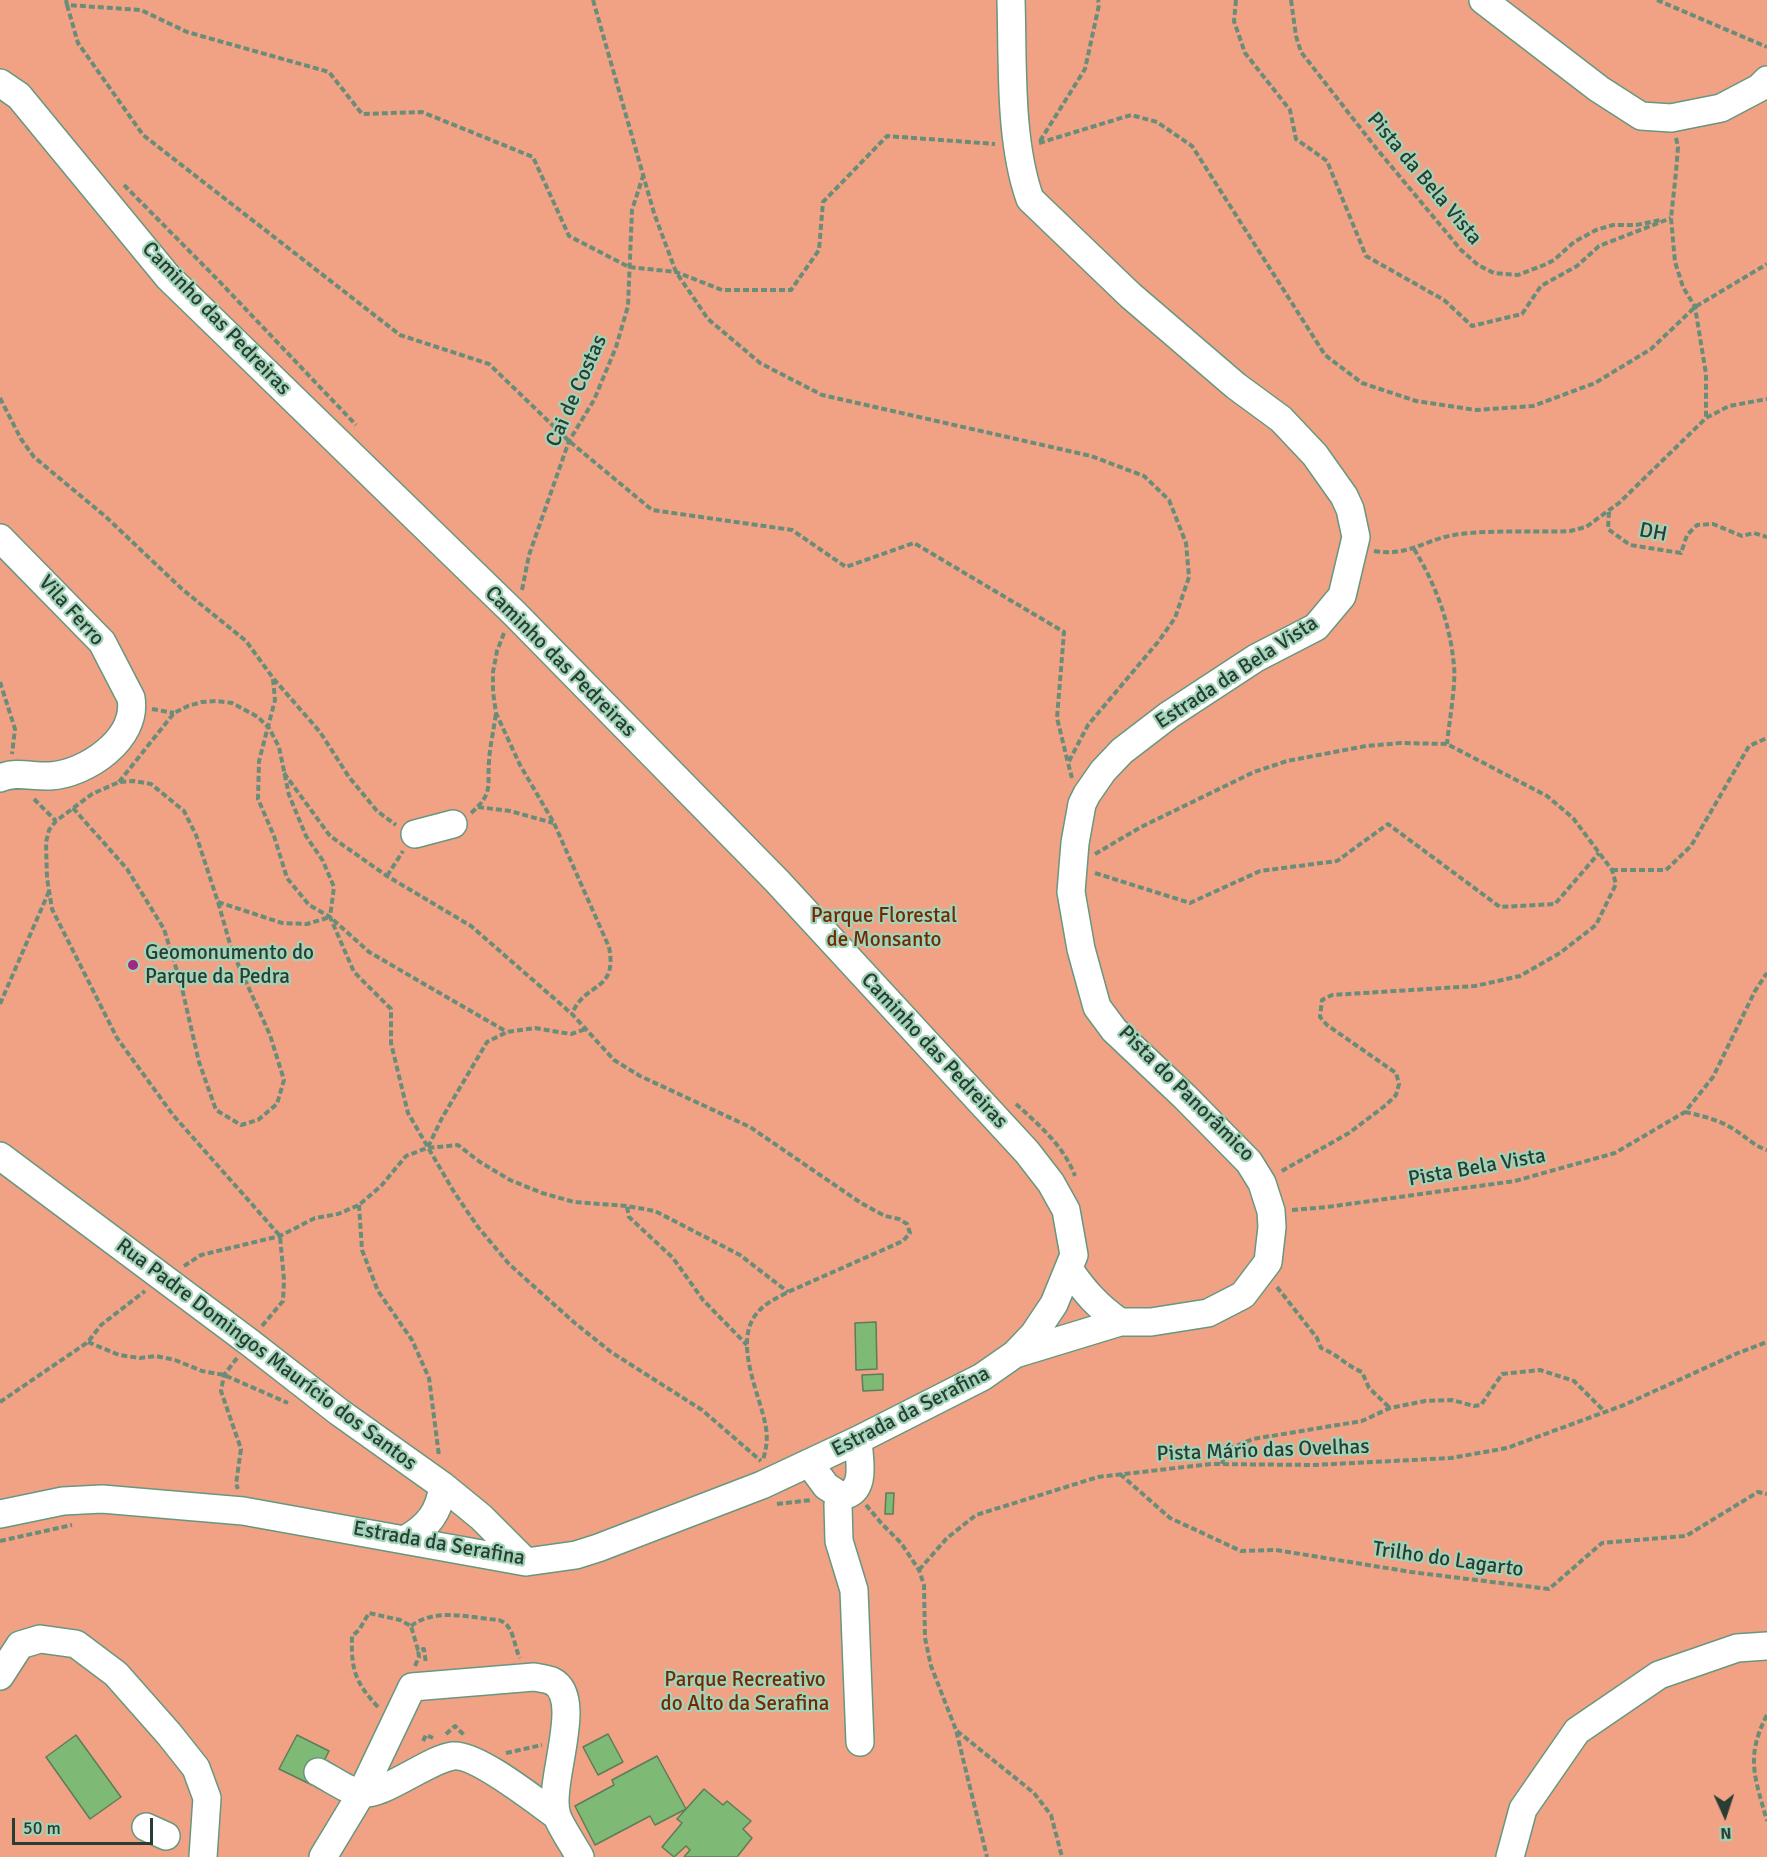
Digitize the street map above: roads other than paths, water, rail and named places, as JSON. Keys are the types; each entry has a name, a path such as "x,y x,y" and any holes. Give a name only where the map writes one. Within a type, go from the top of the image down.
{"street":[{"name":"Estrada da Bela Vista","path":"1011,0 1014,100 1029,143 1023,179 1030,199 1130,295 1236,386 1281,419 1315,455 1350,509 1355,524 1355,546 1342,596 1316,627 1256,658 1169,715 1122,751 1094,782 1082,804 1071,892 1081,949 1097,1007 1114,1030 1249,1162 1262,1183 1269,1204 1272,1227 1268,1262 1243,1295 1208,1312 1151,1322 1120,1322 1015,1354"},
{"path":"1483,0 1599,89 1641,116 1671,118 1721,108 1759,88 1767,80"},
{"name":"Caminho das Pedreiras","path":"0,82 19,96 168,277 514,614 777,881 1040,1166 1066,1210 1074,1255 1054,1304 1034,1334 1015,1354"},
{"name":"Vila Ferro","path":"0,538 102,642 131,698 132,706 131,718 121,737 107,752 73,772 50,776 9,774 0,778"},
{"path":"412,835 460,820"},
{"name":"Rua Padre Domingos Maurício dos Santos","path":"0,1156 339,1412 443,1486 480,1517 526,1562"},
{"path":"1069,1269 1082,1288 1101,1308 1120,1322"},
{"name":"Estrada da Serafina","path":"0,1514 63,1501 102,1498 243,1511 526,1562 576,1555 765,1484 982,1377 1015,1354"},
{"path":"853,1500 850,1494 857,1489 860,1475 858,1440"},
{"path":"810,1463 826,1486 853,1500"},
{"path":"406,1539 421,1530 433,1518 440,1503 443,1486"},
{"path":"853,1500 838,1505 839,1541 854,1590 860,1742"},
{"path":"0,1676 20,1645 40,1639 76,1644 116,1674 196,1768 207,1798 176,1841"},
{"path":"1510,1857 1522,1809 1577,1731 1659,1675 1737,1648 1767,1646"},
{"path":"323,1857 361,1794 412,1687 534,1677 553,1682 562,1690 567,1708 555,1791 557,1816 580,1857"},
{"path":"387,1740 418,1770"},
{"path":"318,1772 361,1794 381,1789 418,1770 453,1756 467,1758 482,1765 557,1816"}],"place":[{"name":"Geomonumento do Parque da Pedra","path":"133,965"}],"park label":[{"name":"Parque Florestal de Monsanto","path":"884,928"},
{"name":"Parque Recreativo do Alto da Serafina","path":"745,1692"}]}
